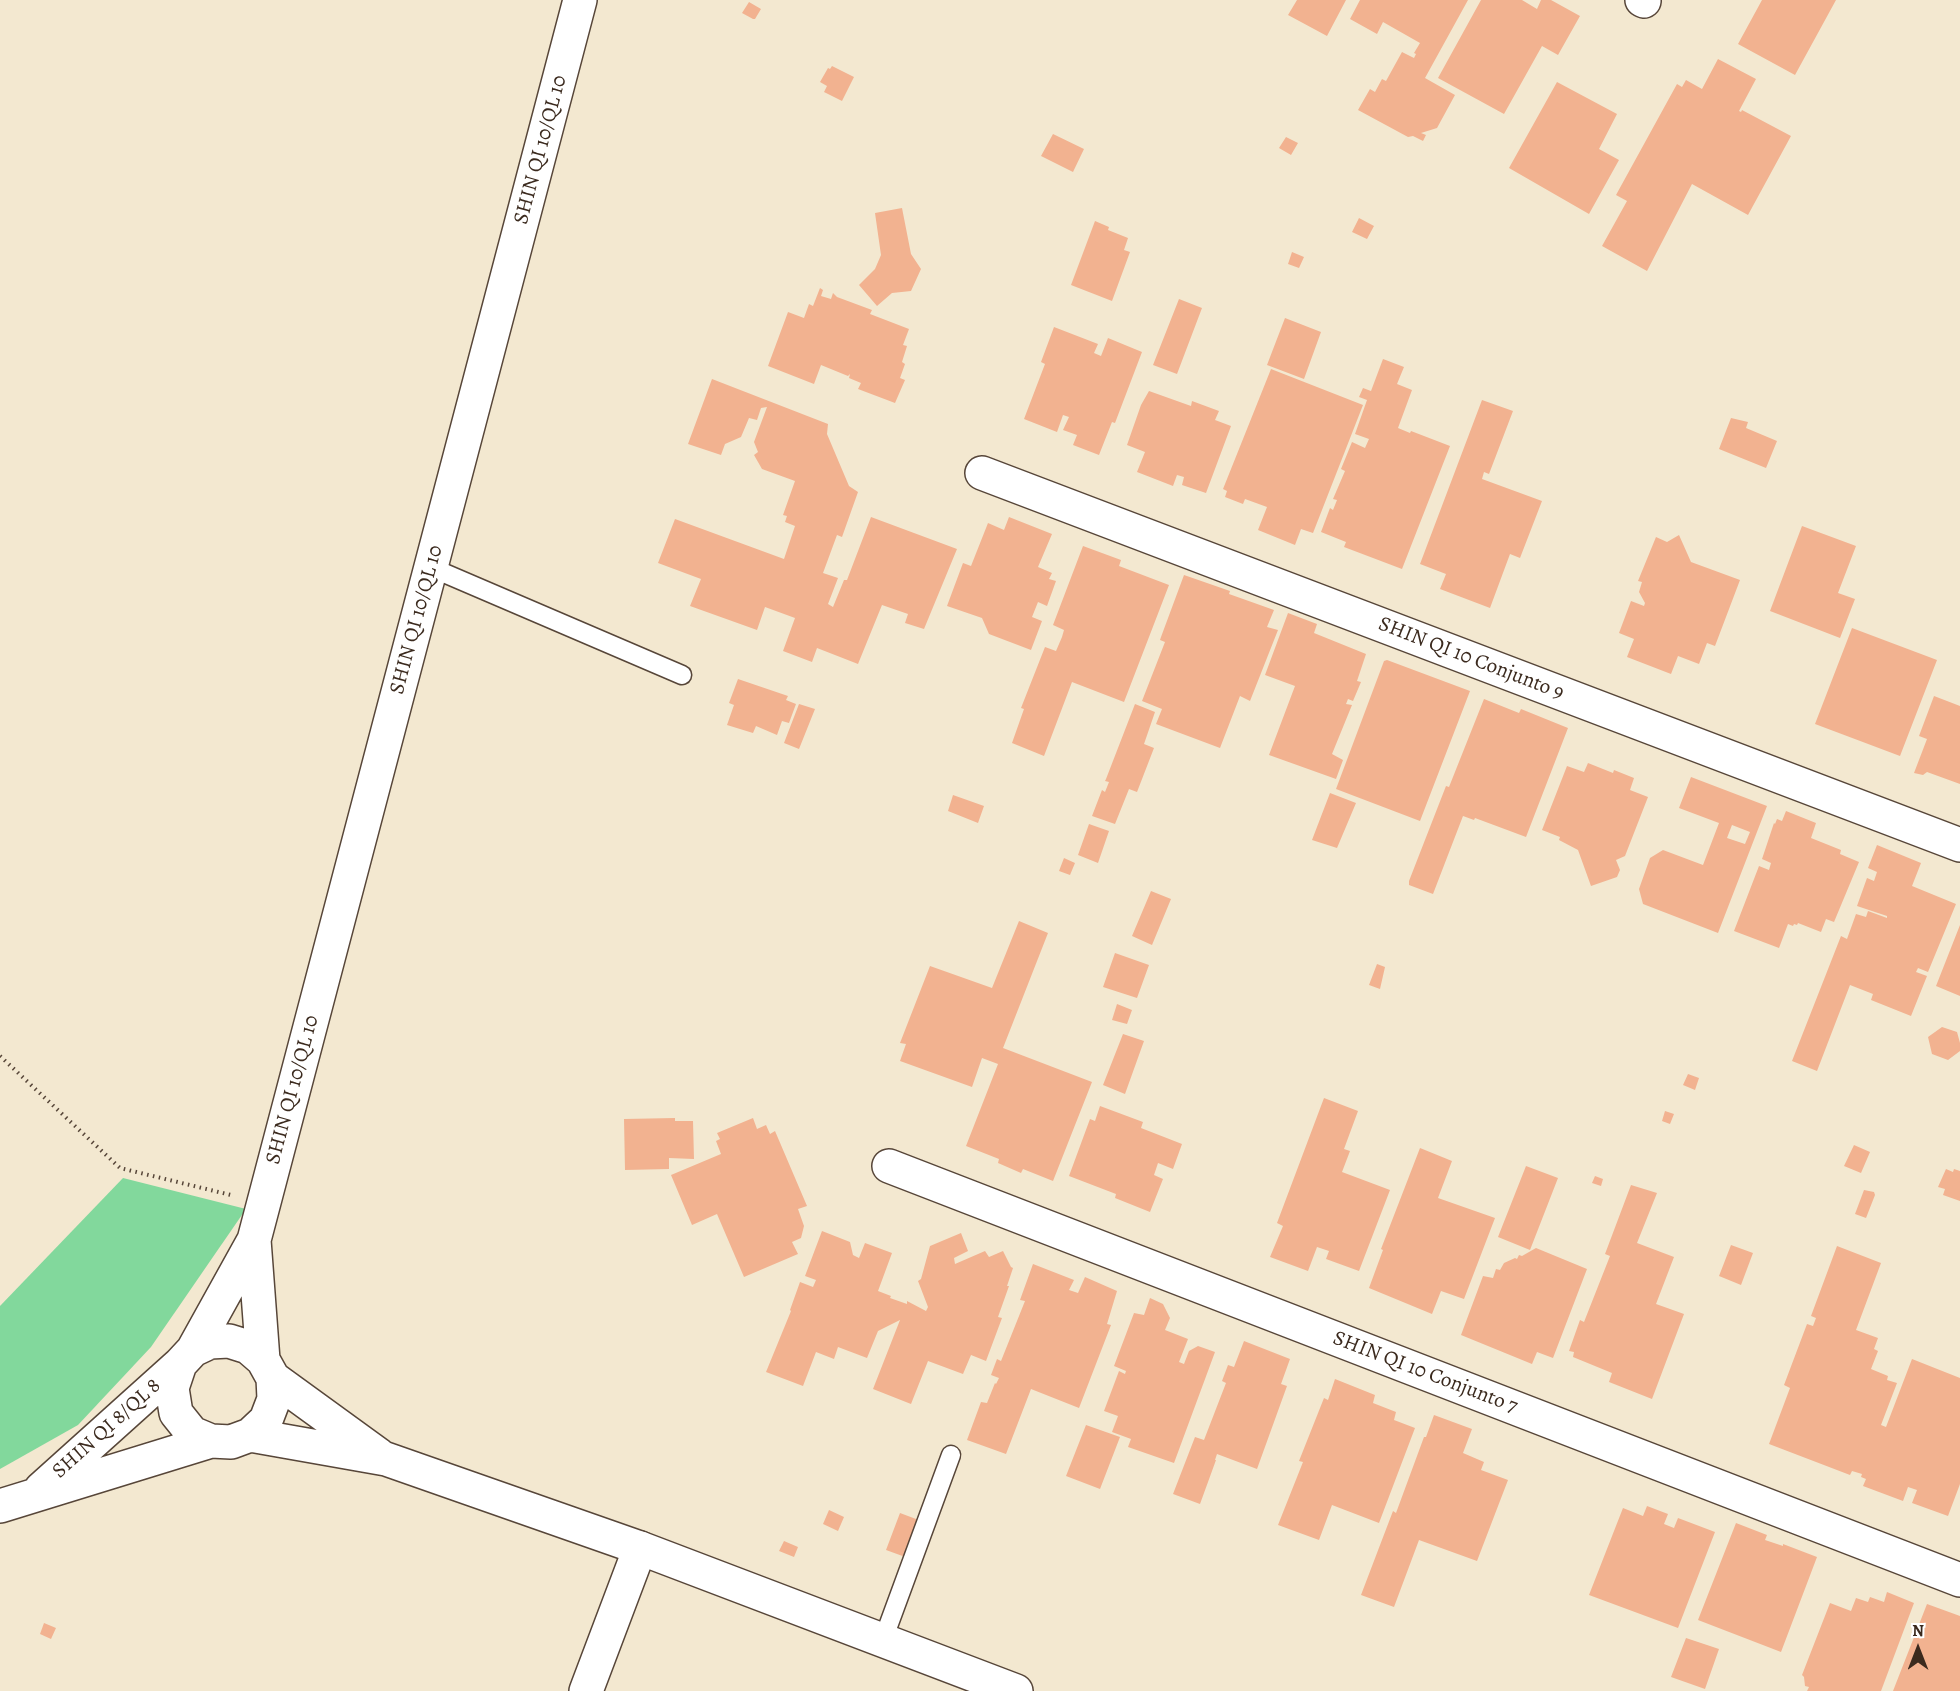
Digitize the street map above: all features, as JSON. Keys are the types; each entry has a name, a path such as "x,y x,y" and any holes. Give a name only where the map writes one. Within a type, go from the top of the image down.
{"street":[{"name":"SHIN QI 10/QL 10","path":"186,1357 254,1240 580,0"},
{"name":"SHIN QI 10 Conjunto 9","path":"982,473 1960,845"},
{"name":"SHIN QI 10 Conjunto 7","path":"889,1166 1960,1580"},
{"name":"SHIN QI 10/QL 10","path":"254,1240 268,1369"},
{"path":"268,1369 274,1399 266,1420 250,1435 231,1442 211,1441 192,1433 176,1413 172,1388 186,1357 210,1342 229,1341 248,1347 268,1369 386,1459"},
{"name":"SHIN QI 8/QL 8","path":"33,1495 186,1357"},
{"path":"250,1435 386,1459 640,1548 1016,1691"},
{"name":"SHIN QI 8/QL 8","path":"0,1506 211,1441"},
{"path":"586,1691 640,1548"}],"lane":[{"path":"430,567 682,675"},
{"path":"883,1640 951,1455"}],"path":[{"path":"0,1056 120,1168 263,1203"}],"green space":[{"path":"123,1178 246,1209 151,1347 78,1425 0,1469 0,1306"}],"building":[{"path":"1297,0 1346,0 1327,36 1288,15"},
{"path":"1360,0 1468,0 1425,78 1455,95 1437,128 1421,133 1426,135 1423,141 1413,136 1408,137 1358,110 1370,89 1375,92 1382,79 1386,81 1402,52 1414,58 1416,54 1414,53 1420,43 1383,22 1377,34 1350,19"},
{"path":"1481,0 1522,0 1537,9 1541,0 1551,0 1580,16 1558,55 1542,46 1504,114 1438,78"},
{"path":"1762,0 1836,0 1795,75 1738,44"},
{"path":"749,2 761,9 755,19 742,13"},
{"path":"1718,59 1756,79 1739,111 1742,110 1791,136 1748,215 1692,184 1647,271 1602,246 1627,201 1616,195 1677,84 1682,87 1686,80 1702,89"},
{"path":"832,66 854,77 842,101 824,92 827,86 820,82 828,68"},
{"path":"1557,82 1617,114 1599,149 1619,160 1589,214 1509,168"},
{"path":"1053,134 1084,149 1073,172 1041,156"},
{"path":"1286,137 1298,143 1291,155 1279,148"},
{"path":"902,208 911,254 921,269 911,291 892,293 877,306 859,285 875,269 881,255 875,213"},
{"path":"1359,218 1374,226 1367,239 1352,232"},
{"path":"1095,221 1109,227 1108,230 1128,238 1124,250 1130,252 1112,301 1071,285"},
{"path":"1292,252 1304,257 1299,268 1288,264"},
{"path":"820,288 823,290 821,296 831,299 833,293 837,297 872,310 870,314 909,329 903,345 907,346 902,362 905,364 900,378 905,380 895,403 858,389 861,383 849,378 850,374 848,376 821,365 814,384 768,366 788,312 804,318 809,304 813,306"},
{"path":"1179,299 1202,308 1177,374 1153,365"},
{"path":"1285,318 1321,332 1304,379 1267,365"},
{"path":"1054,327 1098,344 1094,353 1101,356 1108,338 1142,352 1115,423 1112,422 1099,455 1073,445 1077,435 1063,430 1069,417 1063,415 1057,432 1024,419 1045,364 1041,362"},
{"path":"1383,359 1404,367 1397,384 1412,390 1398,428 1450,446 1402,569 1344,547 1346,542 1321,532 1330,508 1333,510 1337,500 1333,499 1345,471 1341,469 1352,442 1365,448 1369,439 1355,434 1367,400 1359,397 1363,388 1371,391"},
{"path":"1271,369 1363,405 1313,533 1301,529 1295,545 1258,530 1267,507 1245,499 1243,504 1225,497 1227,491 1223,489"},
{"path":"712,379 828,424 827,434 849,486 858,492 842,537 837,535 823,573 838,578 828,604 833,607 844,580 847,580 871,517 957,549 924,629 905,623 908,614 882,605 858,664 817,648 812,662 783,651 795,618 765,607 757,630 690,606 701,579 658,563 675,519 784,559 795,526 785,522 787,516 783,515 795,481 762,469 754,455 758,452 754,442 767,407 761,408 757,420 749,418 741,437 725,444 721,455 688,444"},
{"path":"1149,391 1191,406 1192,401 1219,411 1215,420 1231,426 1206,493 1182,485 1184,477 1177,475 1173,486 1137,472 1145,452 1127,445 1141,405"},
{"path":"1482,400 1513,411 1489,474 1484,472 1482,479 1542,501 1520,558 1510,554 1490,608 1440,589 1446,574 1420,564"},
{"path":"1731,418 1748,422 1746,428 1777,441 1766,468 1719,449"},
{"path":"1009,517 1052,534 1038,567 1052,573 1049,579 1056,581 1047,606 1038,602 1032,617 1042,621 1031,650 989,634 982,618 947,606 963,563 971,566 988,523 1004,530"},
{"path":"1802,526 1856,546 1838,593 1855,599 1840,638 1770,611"},
{"path":"1679,535 1691,562 1740,580 1715,646 1707,643 1699,664 1678,656 1671,674 1627,657 1634,639 1619,633 1631,601 1644,606 1645,603 1639,592 1642,582 1638,581 1656,537 1667,542"},
{"path":"1083,546 1121,560 1119,566 1169,585 1124,702 1072,682 1044,756 1012,743 1024,709 1021,708 1045,647 1056,651 1062,637 1064,630 1053,625"},
{"path":"1184,575 1274,610 1267,627 1278,630 1250,701 1240,696 1220,748 1156,724 1162,709 1142,701 1165,642 1160,640"},
{"path":"1288,613 1317,624 1314,633 1366,654 1357,681 1361,682 1353,701 1348,699 1346,704 1352,705 1332,754 1343,760 1336,779 1269,755 1295,686 1265,675"},
{"path":"1852,628 1937,660 1900,756 1815,724"},
{"path":"1387,660 1470,691 1420,821 1336,789 1384,661"},
{"path":"738,679 788,696 786,700 796,704 789,723 782,721 777,735 756,726 753,733 727,725 734,705 729,703"},
{"path":"1934,696 1960,706 1960,784 1927,772 1923,775 1914,773 1927,739 1919,736"},
{"path":"1484,699 1519,713 1521,709 1568,728 1526,837 1475,818 1474,820 1463,816 1433,894 1409,885 1409,881 1446,786 1449,787"},
{"path":"799,704 815,709 799,749 784,743"},
{"path":"1135,704 1155,712 1144,744 1154,748 1137,792 1129,789 1115,824 1092,816 1102,790 1105,792 1109,782 1105,781"},
{"path":"1588,763 1634,778 1630,790 1648,797 1625,856 1616,860 1620,870 1617,877 1591,886 1578,850 1559,840 1560,837 1542,830 1567,766 1584,772"},
{"path":"1691,777 1767,806 1718,933 1643,904 1639,889 1650,858 1663,850 1703,865 1719,823 1679,808","holes":["1732,825 1750,832 1745,844 1727,838"]},
{"path":"1330,793 1356,803 1337,848 1312,840"},
{"path":"953,795 984,806 978,823 948,811"},
{"path":"1786,811 1816,823 1811,838 1841,850 1840,854 1859,862 1834,922 1826,919 1821,932 1798,923 1793,926 1788,924 1779,948 1734,931 1759,866 1769,870 1771,863 1762,859 1774,823 1777,819 1782,821"},
{"path":"1089,824 1109,831 1098,863 1078,855"},
{"path":"1877,845 1921,863 1912,886 1956,904 1928,972 1918,968 1916,972 1927,976 1911,1016 1871,1000 1873,994 1850,985 1817,1071 1792,1061 1841,936 1847,939 1856,914 1866,917 1868,911 1887,918 1887,916 1857,906 1867,878 1874,881 1877,872 1868,868"},
{"path":"1064,858 1075,863 1070,875 1059,871"},
{"path":"1151,891 1171,899 1152,945 1132,936"},
{"path":"1019,921 1048,933 1003,1048 1092,1082 1053,1181 1023,1169 1021,1173 998,1163 999,1159 966,1146 998,1064 982,1058 972,1087 900,1061 906,1044 900,1043 930,966 992,988"},
{"path":"1960,925 1960,996 1936,986"},
{"path":"1115,953 1149,965 1137,998 1103,987"},
{"path":"1377,964 1385,967 1380,989 1369,985"},
{"path":"1117,1004 1132,1010 1127,1024 1112,1020"},
{"path":"1942,1027 1957,1032 1960,1043 1960,1051 1948,1060 1932,1054 1928,1037"},
{"path":"1123,1034 1144,1041 1125,1094 1103,1085"},
{"path":"1688,1074 1699,1078 1695,1090 1683,1085"},
{"path":"1324,1098 1358,1111 1344,1149 1350,1151 1342,1172 1390,1190 1359,1271 1326,1259 1329,1251 1317,1247 1308,1271 1270,1257 1283,1226 1277,1223"},
{"path":"1100,1106 1143,1122 1141,1128 1182,1144 1173,1169 1158,1163 1154,1175 1163,1179 1150,1212 1115,1198 1116,1194 1069,1176 1090,1119 1095,1121"},
{"path":"1665,1111 1674,1114 1670,1124 1662,1121"},
{"path":"675,1118 675,1121 693,1121 694,1159 669,1158 669,1169 625,1170 624,1119"},
{"path":"753,1118 757,1129 766,1125 770,1134 775,1131 807,1206 798,1209 804,1226 801,1238 792,1242 798,1254 744,1277 717,1214 692,1225 671,1175 721,1154 716,1141 720,1139 717,1133"},
{"path":"1854,1145 1870,1152 1861,1173 1844,1166"},
{"path":"1420,1148 1452,1161 1438,1198 1495,1218 1464,1299 1441,1291 1432,1314 1369,1288 1383,1250 1381,1249"},
{"path":"1526,1166 1558,1178 1530,1250 1498,1237"},
{"path":"1946,1169 1953,1172 1954,1169 1960,1171 1960,1201 1943,1195 1945,1189 1938,1187"},
{"path":"1595,1176 1603,1179 1601,1186 1592,1183"},
{"path":"1631,1185 1657,1193 1637,1243 1674,1257 1656,1304 1684,1314 1652,1399 1609,1382 1612,1373 1573,1357 1574,1352 1569,1351 1580,1320 1584,1322 1610,1256 1605,1254"},
{"path":"1864,1190 1874,1192 1875,1195 1866,1218 1855,1214"},
{"path":"822,1231 850,1242 853,1255 859,1258 865,1243 892,1253 878,1291 907,1304 907,1301 926,1311 928,1307 918,1281 921,1279 930,1246 961,1233 968,1251 954,1258 955,1264 985,1251 989,1257 1003,1251 1013,1268 998,1317 1002,1318 986,1361 971,1355 963,1374 928,1361 911,1404 873,1389 900,1320 878,1331 867,1358 838,1347 834,1359 816,1352 803,1386 766,1372 791,1311 800,1282 813,1287 816,1280 805,1276"},
{"path":"1731,1245 1753,1253 1741,1285 1719,1276"},
{"path":"1837,1246 1881,1263 1856,1330 1878,1338 1874,1349 1878,1351 1871,1369 1888,1376 1887,1380 1897,1383 1881,1425 1886,1427 1912,1359 1960,1378 1960,1484 1948,1516 1912,1503 1917,1490 1908,1487 1903,1501 1863,1486 1866,1479 1861,1477 1862,1474 1852,1471 1850,1475 1769,1444 1790,1388 1784,1385 1807,1324 1813,1326 1816,1318 1811,1316"},
{"path":"1536,1248 1587,1269 1553,1358 1537,1352 1532,1364 1461,1335 1483,1276 1493,1278 1496,1269 1500,1270 1504,1263 1517,1259 1519,1255 1522,1256"},
{"path":"1033,1264 1074,1280 1069,1290 1078,1293 1085,1277 1117,1291 1107,1324 1111,1325 1079,1408 1031,1389 1006,1454 967,1440 981,1402 987,1403 999,1378 991,1375 997,1359 1001,1361 1025,1301 1020,1300"},
{"path":"1150,1298 1163,1304 1170,1318 1165,1330 1188,1339 1179,1362 1184,1364 1189,1351 1198,1346 1215,1352 1174,1463 1128,1447 1131,1439 1112,1432 1118,1416 1104,1411 1119,1371 1125,1374 1126,1371 1114,1366 1134,1313 1144,1315"},
{"path":"1244,1341 1290,1359 1281,1384 1287,1386 1257,1469 1217,1454 1200,1504 1173,1494 1195,1437 1204,1440 1226,1383 1222,1381 1228,1365 1234,1367"},
{"path":"1335,1379 1375,1395 1373,1403 1396,1412 1394,1420 1415,1428 1379,1523 1332,1505 1319,1540 1278,1525 1303,1462 1299,1461 1324,1398 1328,1400"},
{"path":"1434,1415 1472,1429 1463,1453 1484,1462 1481,1470 1508,1480 1477,1561 1419,1540 1394,1607 1361,1595 1393,1511 1396,1513"},
{"path":"1086,1425 1120,1437 1100,1489 1066,1476"},
{"path":"1647,1506 1668,1514 1664,1524 1674,1528 1678,1518 1715,1532 1678,1628 1589,1595 1623,1508 1643,1516"},
{"path":"829,1510 844,1517 838,1531 823,1524"},
{"path":"900,1513 932,1525 919,1562 886,1550"},
{"path":"1736,1523 1767,1535 1765,1540 1817,1557 1781,1652 1698,1620"},
{"path":"784,1541 798,1547 794,1557 779,1551"},
{"path":"1887,1592 1914,1603 1881,1691 1807,1691 1809,1687 1805,1686 1802,1675 1830,1603 1851,1611 1856,1598 1868,1602 1870,1597 1884,1602"},
{"path":"1927,1604 1960,1616 1960,1691 1893,1691"},
{"path":"44,1623 56,1628 51,1639 40,1634"},
{"path":"1686,1638 1719,1649 1705,1689 1671,1677"}]}
